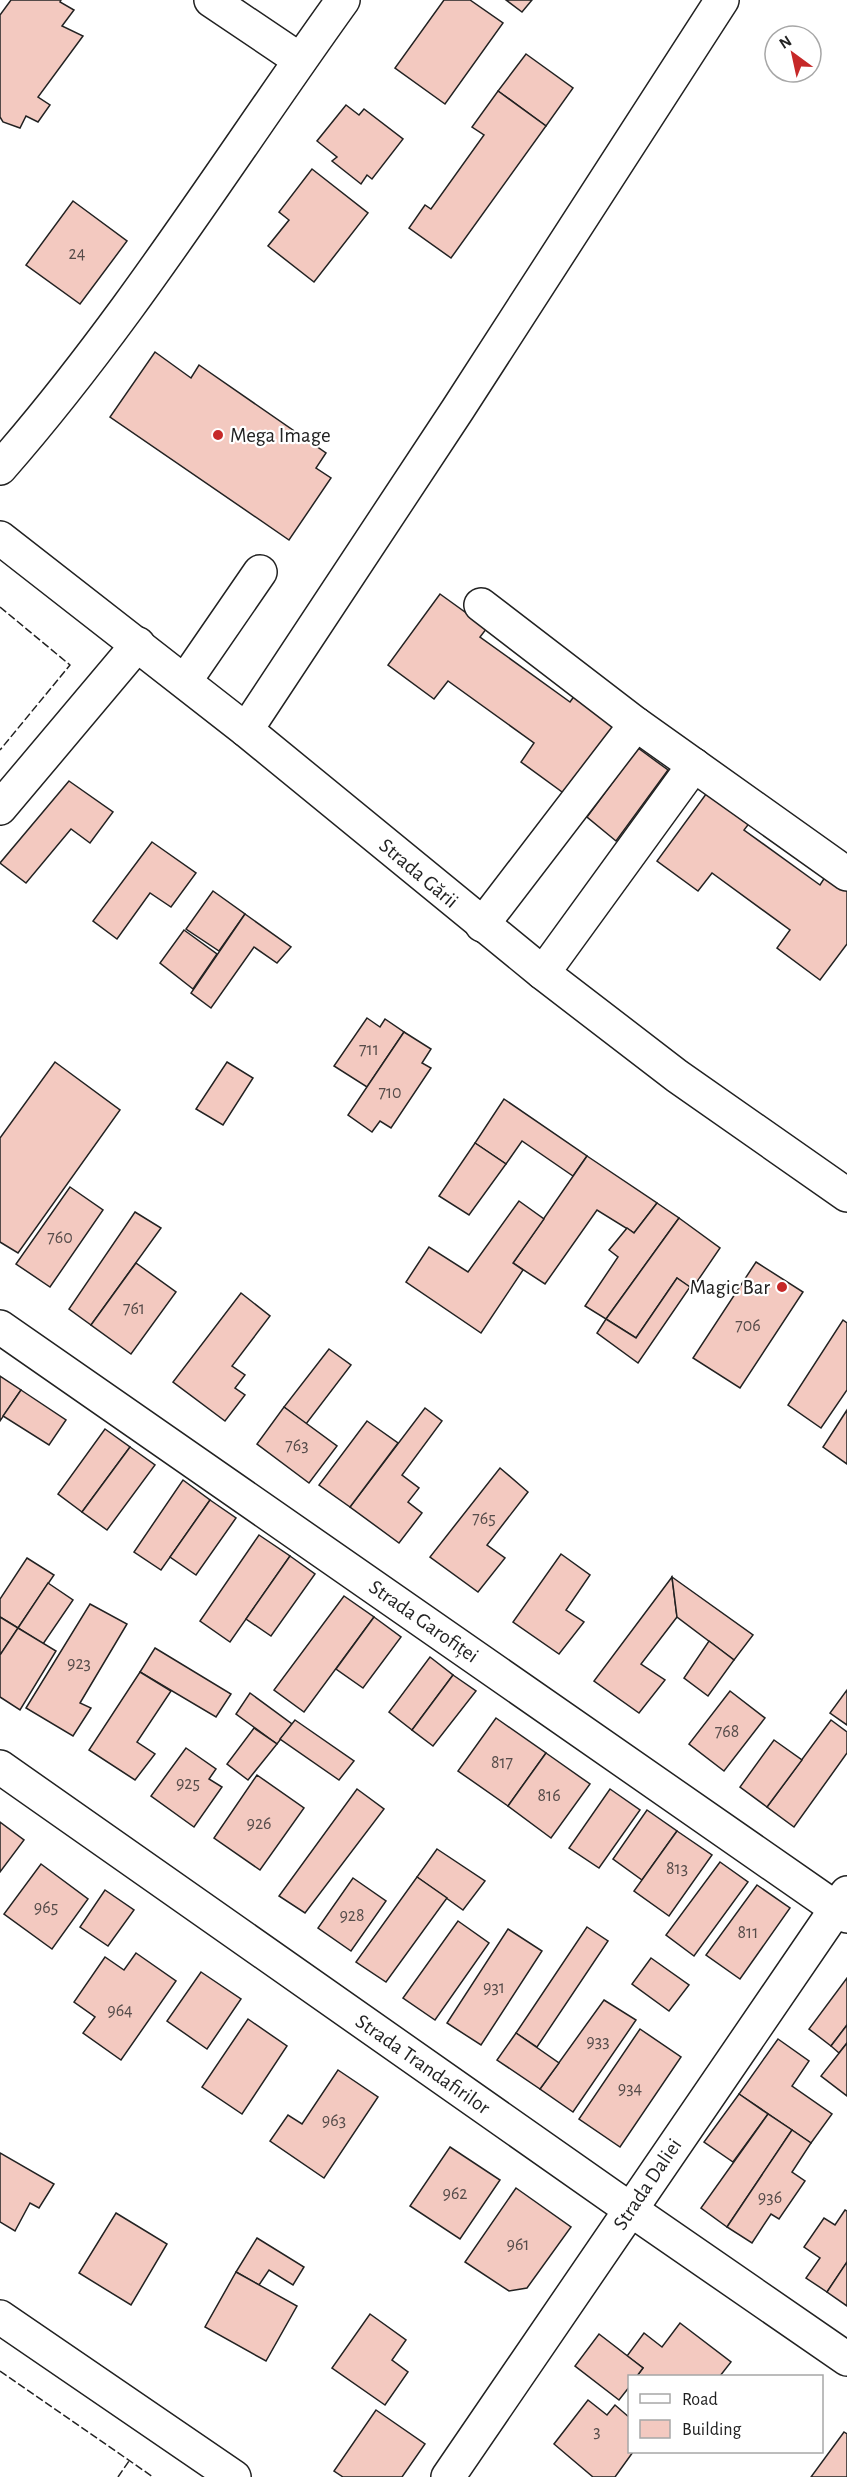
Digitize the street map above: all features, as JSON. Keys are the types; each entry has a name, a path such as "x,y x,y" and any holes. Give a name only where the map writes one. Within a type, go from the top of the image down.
{"street":[{"path":"211,0 300,60"},
{"path":"0,468 48,413 180,235 343,0"},
{"path":"246,730 458,409 722,0"},
{"name":"Strada Gării","path":"0,538 185,681 482,925 677,1076 847,1195"},
{"path":"185,681 260,573"},
{"path":"481,605 636,724 847,874"},
{"path":"0,808 138,644"},
{"path":"482,925 636,724"},
{"path":"543,972 694,765"},
{"name":"Strada Garofiței","path":"0,1327 844,1906"},
{"name":"Strada Trandafirilor","path":"0,1767 847,2359"},
{"name":"Strada Daliei","path":"448,2477 630,2209 844,1906"},
{"path":"0,2317 234,2477"}],"building":[{"path":"11,0 61,0 60,2 74,10 62,26 83,36 38,97 50,105 38,122 26,116 20,128 3,122 0,117 0,15"},
{"path":"444,0 470,0 503,23 445,104 395,68"},
{"path":"506,0 532,0 522,12"},
{"path":"526,54 573,88 546,126 498,91"},
{"path":"498,91 546,126 451,258 409,228 425,205 431,209 484,135 472,127"},
{"path":"346,105 359,115 364,109 403,139 372,179 367,175 361,184 332,161 337,157 317,141"},
{"path":"312,169 368,213 314,282 268,246 289,220 279,212"},
{"path":"73,201 127,241 80,304 26,265"},
{"name":"Mega Image","path":"155,352 191,378 199,365 326,453 316,468 331,478 289,540 110,417"},
{"path":"440,594 487,628 480,637 570,702 575,695 621,726 569,797 521,762 534,743 448,681 434,699 388,665"},
{"path":"638,748 668,770 616,841 587,817"},
{"path":"69,781 113,812 90,843 71,829 26,883 0,863"},
{"path":"709,790 751,821 744,830 820,885 827,874 847,889 847,944 820,980 777,948 790,930 712,873 698,891 657,861"},
{"path":"152,842 196,873 171,907 150,893 117,939 93,921"},
{"path":"213,891 245,914 219,951 186,929"},
{"path":"245,914 291,947 277,963 254,947 211,1008 191,993"},
{"path":"184,930 217,954 193,989 160,963"},
{"path":"367,1018 380,1027 385,1019 404,1032 367,1087 334,1066"},
{"path":"404,1032 431,1049 422,1063 431,1068 391,1128 380,1121 372,1132 348,1115"},
{"path":"55,1062 120,1110 18,1253 0,1242 0,1138"},
{"path":"227,1062 253,1078 223,1125 196,1109"},
{"path":"504,1099 587,1156 573,1176 522,1141 506,1164 475,1143"},
{"path":"475,1143 506,1164 469,1215 439,1196"},
{"path":"587,1156 657,1203 634,1233 597,1210 545,1284 513,1263"},
{"path":"70,1187 103,1210 50,1287 16,1264"},
{"path":"519,1201 544,1219 513,1263 523,1270 481,1333 406,1282 429,1247 468,1272"},
{"path":"657,1203 679,1218 606,1319 585,1306 618,1257 609,1250 627,1228 634,1233"},
{"path":"135,1212 161,1228 91,1325 69,1309"},
{"path":"679,1218 720,1248 692,1289 677,1278 636,1338 606,1319"},
{"path":"756,1262 803,1292 740,1388 693,1358"},
{"path":"136,1263 176,1292 131,1354 91,1325"},
{"path":"677,1278 690,1287 638,1363 597,1333 606,1319 636,1338"},
{"path":"241,1293 270,1316 232,1366 245,1375 235,1388 245,1395 225,1421 173,1382"},
{"path":"843,1320 847,1323 847,1390 821,1428 788,1405"},
{"path":"329,1349 351,1365 306,1424 284,1407"},
{"path":"0,1376 21,1390 0,1421"},
{"path":"21,1390 66,1420 49,1445 3,1416"},
{"path":"284,1407 337,1446 309,1483 257,1444"},
{"path":"425,1408 442,1421 402,1475 419,1488 408,1502 422,1513 399,1543 350,1507"},
{"path":"847,1410 847,1464 823,1447"},
{"path":"367,1421 398,1443 350,1507 319,1485"},
{"path":"105,1429 130,1447 82,1512 58,1494"},
{"path":"130,1447 155,1465 107,1530 82,1512"},
{"path":"500,1468 528,1492 487,1545 505,1558 478,1592 430,1557"},
{"path":"183,1480 210,1500 161,1570 134,1552"},
{"path":"210,1500 236,1518 196,1575 170,1557"},
{"path":"259,1535 290,1556 230,1642 200,1621"},
{"path":"561,1554 590,1575 566,1610 584,1622 559,1654 513,1622"},
{"path":"290,1556 315,1574 271,1636 246,1619"},
{"path":"27,1558 54,1575 18,1628 0,1617 0,1599"},
{"path":"672,1577 677,1617 641,1664 665,1680 639,1713 594,1681"},
{"path":"672,1577 753,1635 734,1660 677,1617"},
{"path":"48,1583 73,1600 43,1644 18,1628"},
{"path":"344,1596 374,1617 304,1712 274,1690"},
{"path":"90,1604 127,1624 80,1703 91,1708 73,1736 26,1708"},
{"path":"0,1617 18,1628 0,1655"},
{"path":"374,1617 401,1637 363,1688 336,1669"},
{"path":"18,1628 56,1651 20,1710 0,1697 0,1655"},
{"path":"709,1641 734,1660 708,1696 684,1678"},
{"path":"155,1648 231,1694 216,1717 140,1672"},
{"path":"430,1657 453,1675 412,1730 389,1712"},
{"path":"140,1672 171,1691 137,1742 155,1754 135,1780 89,1750"},
{"path":"453,1675 476,1691 433,1746 412,1730"},
{"path":"847,1690 847,1725 830,1713"},
{"path":"730,1691 765,1718 724,1771 689,1744"},
{"path":"250,1693 292,1724 277,1744 236,1714"},
{"path":"496,1718 546,1753 508,1806 458,1771"},
{"path":"295,1720 354,1761 339,1780 280,1739"},
{"path":"831,1720 847,1732 847,1753 794,1827 767,1807"},
{"path":"254,1728 277,1744 248,1780 227,1764"},
{"path":"774,1740 802,1760 767,1807 740,1787"},
{"path":"186,1748 216,1769 209,1779 222,1787 194,1827 151,1796"},
{"path":"546,1753 590,1784 551,1838 508,1806"},
{"path":"257,1775 304,1808 260,1870 214,1838"},
{"path":"357,1789 384,1809 305,1913 279,1896"},
{"path":"610,1789 640,1810 599,1868 569,1848"},
{"path":"647,1810 677,1831 642,1880 613,1859"},
{"path":"0,1822 24,1840 0,1872"},
{"path":"677,1831 712,1855 669,1916 634,1891"},
{"path":"437,1849 485,1881 463,1910 417,1877"},
{"path":"720,1862 748,1882 694,1956 666,1935"},
{"path":"41,1864 88,1899 52,1949 4,1914"},
{"path":"417,1877 447,1898 386,1982 356,1962"},
{"path":"353,1878 386,1901 351,1951 318,1928"},
{"path":"757,1885 790,1908 740,1979 706,1955"},
{"path":"105,1890 134,1910 108,1946 80,1927"},
{"path":"458,1921 489,1943 435,2020 403,1998"},
{"path":"587,1927 608,1941 537,2047 516,2033"},
{"path":"508,1929 542,1951 481,2045 447,2023"},
{"path":"136,1953 176,1981 121,2060 83,2033 95,2017 74,2002 105,1957 124,1970"},
{"path":"651,1958 689,1985 669,2011 632,1984"},
{"path":"201,1972 241,1999 207,2049 167,2021"},
{"path":"847,1978 847,2025 831,2046 809,2029"},
{"path":"604,2000 636,2020 573,2112 540,2089"},
{"path":"248,2019 287,2046 242,2114 202,2087"},
{"path":"847,2025 847,2043 839,2053 831,2046"},
{"path":"640,2029 681,2057 620,2147 579,2119"},
{"path":"516,2033 559,2063 540,2089 497,2060"},
{"path":"778,2039 809,2061 792,2086 832,2114 811,2143 739,2094"},
{"path":"847,2043 847,2096 821,2076"},
{"path":"338,2070 378,2097 324,2178 270,2141 288,2115 302,2124"},
{"path":"739,2094 768,2114 733,2162 704,2142"},
{"path":"768,2114 792,2130 727,2227 701,2208"},
{"path":"792,2130 811,2143 792,2172 805,2181 779,2219 771,2214 752,2243 727,2227"},
{"path":"450,2147 500,2180 460,2239 410,2206"},
{"path":"0,2153 54,2184 39,2208 30,2203 15,2231 0,2222"},
{"path":"516,2188 571,2227 527,2288 509,2291 465,2262"},
{"path":"845,2210 847,2211 847,2262 827,2292 806,2278 820,2258 804,2247 824,2218 835,2225"},
{"path":"116,2213 167,2244 131,2305 79,2273"},
{"path":"257,2238 304,2267 293,2285 269,2270 259,2285 236,2272"},
{"path":"847,2262 847,2306 827,2292"},
{"path":"236,2272 297,2306 266,2361 205,2327"},
{"path":"370,2314 406,2340 392,2360 408,2372 385,2405 332,2368"},
{"path":"680,2323 731,2362 721,2375 638,2375 643,2368 627,2356 644,2333 662,2347"},
{"path":"599,2334 643,2368 638,2375 628,2375 628,2389 619,2400 575,2366"},
{"path":"588,2400 607,2415 615,2405 628,2416 628,2453 632,2453 615,2477 593,2477 554,2444"},
{"path":"376,2410 425,2444 402,2477 343,2477 334,2471"},
{"path":"844,2432 847,2434 847,2477 811,2477"}],"fence":[{"path":"0,607 70,665 0,750"},
{"path":"0,2371 153,2477"},
{"path":"118,2477 129,2461"}],"place":[{"name":"Mega Image","path":"218,435"},
{"name":"Magic Bar","path":"782,1287"}]}
